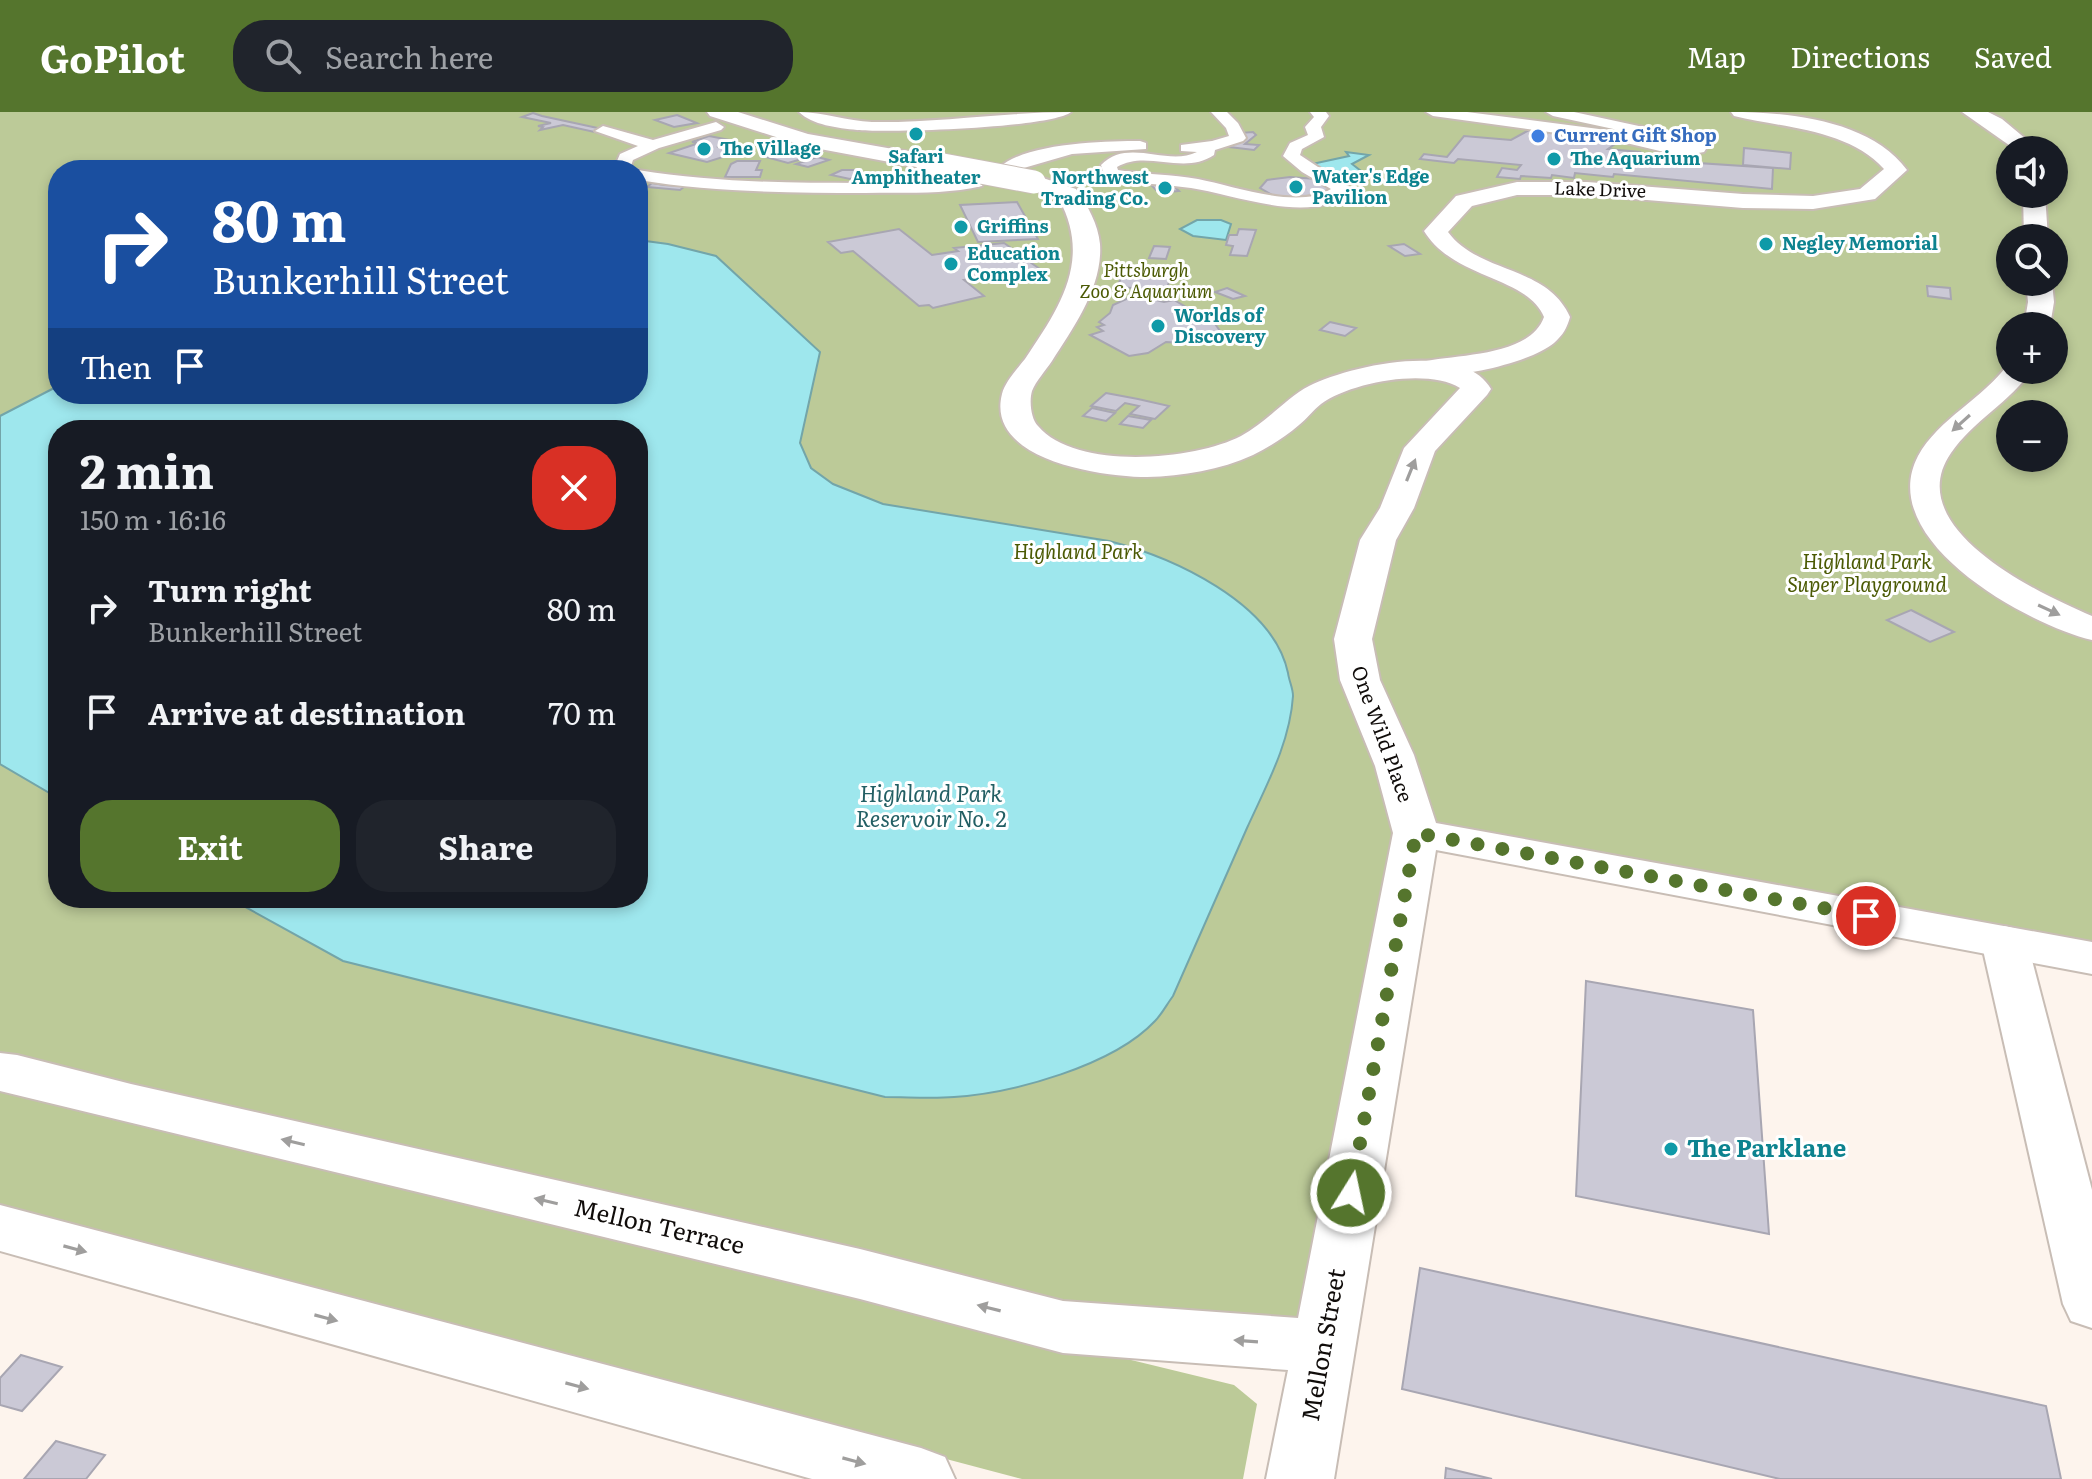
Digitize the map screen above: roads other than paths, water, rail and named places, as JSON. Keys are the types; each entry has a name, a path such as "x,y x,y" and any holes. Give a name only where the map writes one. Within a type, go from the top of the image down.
{"main road":[{"name":"One Wild Place","path":"717,120 804,140 1034,182 1068,194 1083,221 1090,248 1082,287 1017,392 1014,412 1019,424 1041,444 1083,460 1151,466 1203,461 1261,438 1311,397 1326,389 1372,377 1431,368 1470,380 1476,389 1420,448 1397,508 1378,540 1353,639 1353,654 1397,766 1416,833"},
{"name":"One Wild Place","path":"1372,377 1410,389 1420,402 1385,456 1376,496 1378,540"},
{"path":"1416,833 2092,958"},
{"name":"Mellon Street","path":"1300,1479 1416,833"},
{"name":"Mellon Terrace","path":"0,1072 860,1274 1063,1327 1324,1346"},
{"path":"0,1228 921,1479"}],"street":[{"path":"806,112 858,126 899,128 1018,121 1064,112"},
{"path":"1007,168 1068,148 1101,145 1178,149 1204,147 1238,138 1233,126 1218,112"},
{"path":"1204,147 1208,152 1202,158 1185,160 1132,156 1115,160 1109,165 1111,174 1198,184 1292,202 1337,195 1343,189 1291,156 1296,146 1316,137 1313,127 1322,116 1317,112"},
{"path":"1433,112 1622,137 1681,151 1698,149 1694,142 1588,115 1553,112"},
{"name":"Lake Drive","path":"1431,368 1498,358 1548,334 1556,324 1557,314 1539,292 1461,256 1440,239 1436,231 1441,216 1465,201 1511,191 1556,187 1633,190 1749,202 1814,202 1840,200 1881,189 1893,178 1896,170 1886,157 1859,142 1741,112"},
{"path":"1972,112 2013,136"},
{"path":"625,160 653,145 717,120"},
{"path":"603,131 653,145"},
{"path":"648,177 688,183 789,188 857,185 947,187 976,182"},
{"path":"1100,182 1129,178"},
{"path":"2003,384 1950,433 1930,460 1924,490 1928,514 1941,533 1981,571 2032,602 2092,629"},
{"path":"2004,941 2092,1304"}],"water":[{"path":"1346,152 1369,155 1352,164 1361,171 1335,175 1312,164 1349,156"},
{"path":"1197,220 1221,220 1231,224 1226,240 1193,236 1180,229"},
{"name":"Highland Park Reservoir No. 2","path":"648,241 668,244 716,256 820,352 800,443 811,468 833,484 883,504 1109,541 1189,571 1241,604 1263,625 1279,648 1293,696 1287,731 1276,764 1173,996 1155,1021 1137,1037 1089,1064 1032,1083 945,1098 885,1097 343,961 247,908 648,908 648,420 48,420 48,792 0,764 0,416 48,391 48,404 648,404"}],"place":[{"name":"Safari Amphitheater","path":"916,134"},
{"name":"Current Gift Shop","path":"1538,136"},
{"name":"The Village","path":"704,149"},
{"name":"The Aquarium","path":"1554,159"},
{"name":"Water's Edge Pavilion","path":"1296,187"},
{"name":"Northwest Trading Co.","path":"1165,188"},
{"name":"Griffins","path":"961,227"},
{"name":"Negley Memorial","path":"1766,244"},
{"name":"Education Complex","path":"951,264"},
{"name":"Worlds of Discovery","path":"1158,326"},
{"name":"The Parklane","path":"1671,1149"}],"park label":[{"name":"Pittsburgh Zoo & Aquarium","path":"1146,281"},
{"name":"Highland Park","path":"1078,552"},
{"name":"Highland Park Super Playground","path":"1867,574"}]}
